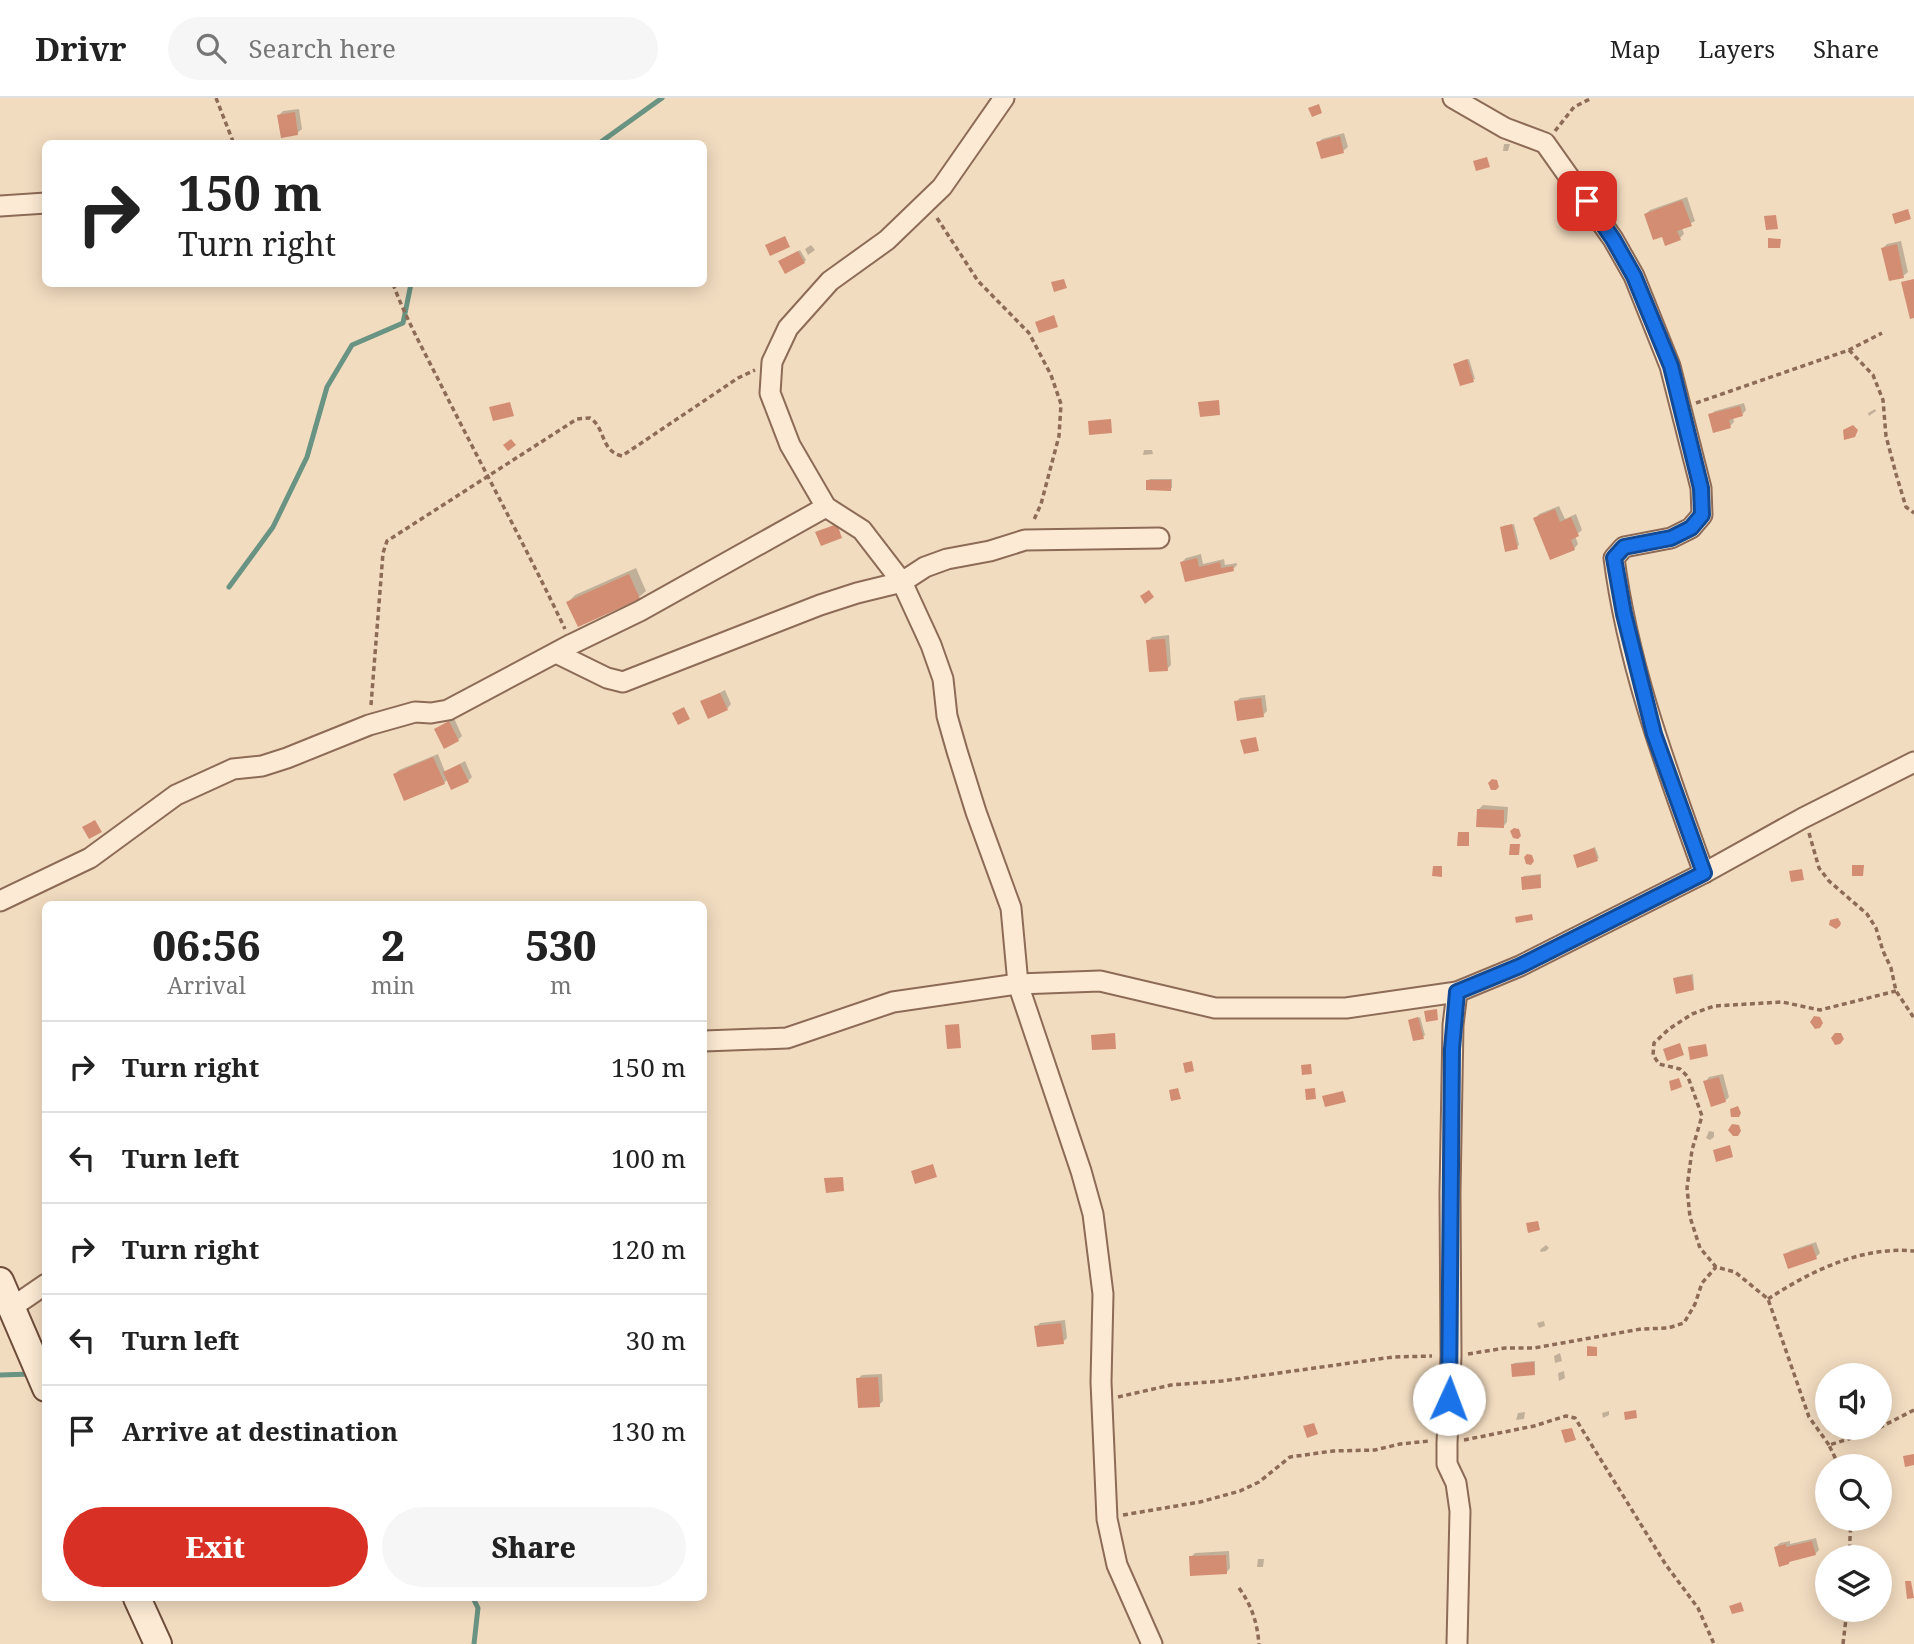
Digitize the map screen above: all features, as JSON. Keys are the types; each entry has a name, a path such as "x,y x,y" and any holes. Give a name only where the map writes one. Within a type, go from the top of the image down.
{"street":[{"path":"1004,98 942,187 887,240 830,281 788,328 772,362 769,393 790,445 825,507 862,530 902,582 931,645 943,679 947,716 976,812 1010,908 1018,985 1093,1214 1103,1294 1102,1401 1107,1518 1117,1565 1152,1644"},
{"path":"1453,98 1505,128 1545,143 1613,239 1634,276 1671,366 1701,488 1702,515 1691,528 1671,538 1624,547 1614,558 1624,614 1654,734 1704,873"},
{"path":"0,206 42,203"},
{"path":"0,901 90,858 176,795 233,769 262,766 369,725 415,712 448,709 640,611 825,507"},
{"path":"564,648 607,678 623,682 820,605 902,582 925,566 947,559 990,551 1025,540 1159,538"},
{"path":"707,1041 787,1038 893,1002 1018,985 1100,981 1215,1008 1253,1009 1346,1008 1457,992 1520,966 1914,762"},
{"path":"1457,992 1453,1025 1451,1356 1447,1464 1457,1483 1460,1511 1457,1644"},
{"path":"0,1281 42,1379"},
{"path":"11,1308 42,1287"},
{"path":"138,1601 158,1644"}],"path":[{"path":"216,98 232,140"},
{"path":"1545,143 1574,107 1592,98"},
{"path":"942,187 934,202 933,212 978,281 1029,333 1051,375 1060,404 1059,436 1041,504 1025,540"},
{"path":"394,287 407,321 486,475 523,540 564,648"},
{"path":"1681,409 1849,350 1882,333"},
{"path":"1849,350 1873,374 1884,400 1886,436 1896,474 1906,507 1914,513"},
{"path":"369,725 383,553 387,541 577,419 590,418 595,421 604,443 614,454 622,456 738,378 772,362"},
{"path":"1803,818 1819,868 1829,881 1867,914 1876,928 1891,968 1896,991 1914,1018"},
{"path":"1833,1454 1809,1417 1768,1298 1735,1272 1716,1267 1700,1248 1690,1217 1687,1188 1692,1150 1702,1116 1688,1077 1680,1069 1660,1063 1653,1055 1654,1043 1692,1014 1714,1006 1782,1002 1820,1010 1896,991"},
{"path":"1768,1298 1797,1279 1873,1251 1914,1251"},
{"path":"1102,1401 1171,1385 1222,1381 1393,1357 1451,1356 1505,1348 1534,1348 1641,1329 1668,1328 1684,1323 1695,1304 1702,1283 1716,1267"},
{"path":"1829,1445 1871,1432 1914,1410"},
{"path":"1239,1588 1249,1601 1259,1644"},
{"path":"1843,1644 1846,1622"}],"building":[{"path":"1319,104 1322,113 1312,117 1308,108"},
{"path":"295,112 298,135 281,138 277,115"},
{"path":"1340,136 1344,153 1321,159 1316,142"},
{"path":"1487,157 1490,167 1476,171 1473,161"},
{"path":"1682,200 1692,226 1677,231 1681,240 1665,246 1662,237 1653,240 1644,214"},
{"path":"1908,209 1911,219 1895,224 1892,214"},
{"path":"1776,215 1778,229 1766,230 1764,216"},
{"path":"785,236 790,247 770,256 765,245"},
{"path":"1768,238 1781,239 1780,248 1768,248"},
{"path":"1897,244 1904,278 1889,281 1881,248"},
{"path":"798,251 805,263 785,274 778,261"},
{"path":"1064,279 1067,288 1054,292 1051,282"},
{"path":"1914,279 1914,318 1910,319 1901,282"},
{"path":"1054,315 1058,327 1039,333 1035,322"},
{"path":"1467,359 1474,382 1460,386 1453,364"},
{"path":"1219,400 1220,415 1200,417 1198,402"},
{"path":"510,402 514,416 493,421 489,407"},
{"path":"1740,406 1743,416 1729,420 1731,428 1713,433 1708,414"},
{"path":"1111,419 1112,433 1089,435 1088,421"},
{"path":"1853,425 1858,430 1855,437 1844,440 1843,430"},
{"path":"511,439 516,445 508,451 503,445"},
{"path":"1146,480 1171,480 1171,491 1146,490"},
{"path":"1555,509 1560,522 1571,517 1579,536 1571,540 1575,550 1550,560 1533,518"},
{"path":"837,524 842,538 821,546 815,532"},
{"path":"1512,524 1518,549 1505,552 1500,527"},
{"path":"1197,558 1199,567 1220,562 1221,568 1233,566 1234,571 1185,582 1180,562"},
{"path":"629,574 640,599 578,627 566,602"},
{"path":"1149,590 1154,597 1145,604 1140,596"},
{"path":"1165,639 1168,671 1149,672 1146,640"},
{"path":"720,693 728,710 708,719 700,701"},
{"path":"1261,698 1264,717 1237,721 1234,701"},
{"path":"684,707 690,719 678,725 672,713"},
{"path":"449,721 459,741 444,749 434,729"},
{"path":"1256,737 1259,751 1244,754 1240,740"},
{"path":"433,757 445,784 404,801 393,774"},
{"path":"460,764 469,782 451,790 443,772"},
{"path":"1492,779 1497,780 1499,787 1496,790 1491,790 1488,783"},
{"path":"1477,809 1504,810 1504,828 1476,827"},
{"path":"95,820 102,832 89,839 82,827"},
{"path":"1519,829 1521,836 1518,839 1513,838 1510,831"},
{"path":"1458,832 1469,832 1469,846 1457,846"},
{"path":"1510,844 1520,844 1519,855 1509,855"},
{"path":"1594,848 1598,861 1577,868 1573,855"},
{"path":"1527,854 1532,855 1534,861 1531,865 1526,864 1524,857"},
{"path":"1852,865 1864,865 1863,876 1852,876"},
{"path":"1433,866 1442,866 1442,877 1432,876"},
{"path":"1802,869 1804,880 1791,882 1789,871"},
{"path":"1540,875 1541,888 1522,890 1521,877"},
{"path":"1532,914 1533,920 1516,923 1515,917"},
{"path":"1838,918 1840,926 1836,929 1829,925 1830,920"},
{"path":"1691,975 1694,990 1676,994 1673,978"},
{"path":"1437,1009 1438,1020 1426,1022 1424,1011"},
{"path":"1814,1016 1820,1017 1823,1023 1820,1028 1815,1029 1810,1022"},
{"path":"1418,1017 1424,1039 1413,1041 1408,1020"},
{"path":"959,1024 961,1048 947,1049 945,1025"},
{"path":"1115,1033 1116,1049 1092,1050 1091,1035"},
{"path":"1835,1033 1841,1033 1844,1039 1840,1044 1835,1045 1831,1038"},
{"path":"1680,1043 1684,1055 1667,1061 1663,1049"},
{"path":"1706,1044 1708,1056 1690,1060 1688,1047"},
{"path":"1192,1061 1194,1071 1185,1073 1183,1063"},
{"path":"1311,1064 1312,1074 1302,1075 1301,1065"},
{"path":"1719,1077 1726,1102 1711,1107 1703,1081"},
{"path":"1679,1078 1682,1087 1671,1091 1669,1081"},
{"path":"1178,1088 1181,1099 1171,1101 1169,1090"},
{"path":"1315,1088 1316,1099 1306,1100 1305,1089"},
{"path":"1343,1091 1346,1102 1325,1107 1322,1096"},
{"path":"1738,1106 1741,1113 1739,1117 1731,1117 1730,1109"},
{"path":"1732,1124 1739,1125 1741,1131 1738,1136 1733,1136 1728,1130"},
{"path":"1730,1145 1733,1157 1716,1162 1713,1150"},
{"path":"933,1164 937,1177 915,1184 911,1171"},
{"path":"843,1177 844,1191 826,1193 824,1178"},
{"path":"1538,1221 1540,1230 1528,1233 1526,1223"},
{"path":"1812,1245 1817,1259 1788,1269 1783,1254"},
{"path":"1061,1323 1064,1344 1037,1347 1034,1326"},
{"path":"1587,1346 1597,1347 1597,1356 1587,1356"},
{"path":"1534,1362 1535,1375 1512,1377 1511,1364"},
{"path":"878,1377 880,1407 858,1408 856,1378"},
{"path":"1636,1410 1637,1418 1625,1420 1624,1412"},
{"path":"1314,1423 1318,1434 1307,1438 1303,1426"},
{"path":"1572,1428 1576,1440 1565,1443 1561,1430"},
{"path":"1914,1454 1914,1465 1905,1467 1903,1456"},
{"path":"1812,1541 1815,1555 1779,1567 1774,1547 1786,1544 1786,1547"},
{"path":"1226,1555 1227,1574 1190,1576 1189,1556"},
{"path":"1905,1581 1911,1581 1914,1598 1907,1599"},
{"path":"1741,1602 1744,1611 1732,1614 1729,1606"}],"waterway":[{"path":"604,140 662,98"},
{"path":"229,587 273,527 307,457 327,387 352,345 403,323 410,287"},
{"path":"0,1375 32,1374"},
{"path":"474,1601 478,1608 474,1644"}],"route":[{"path":"1449,1399 1452,1049 1457,992 1520,966 1704,873 1654,734 1624,614 1614,558 1624,547 1671,538 1691,528 1702,515 1701,488 1671,366 1634,276 1587,201"}]}
